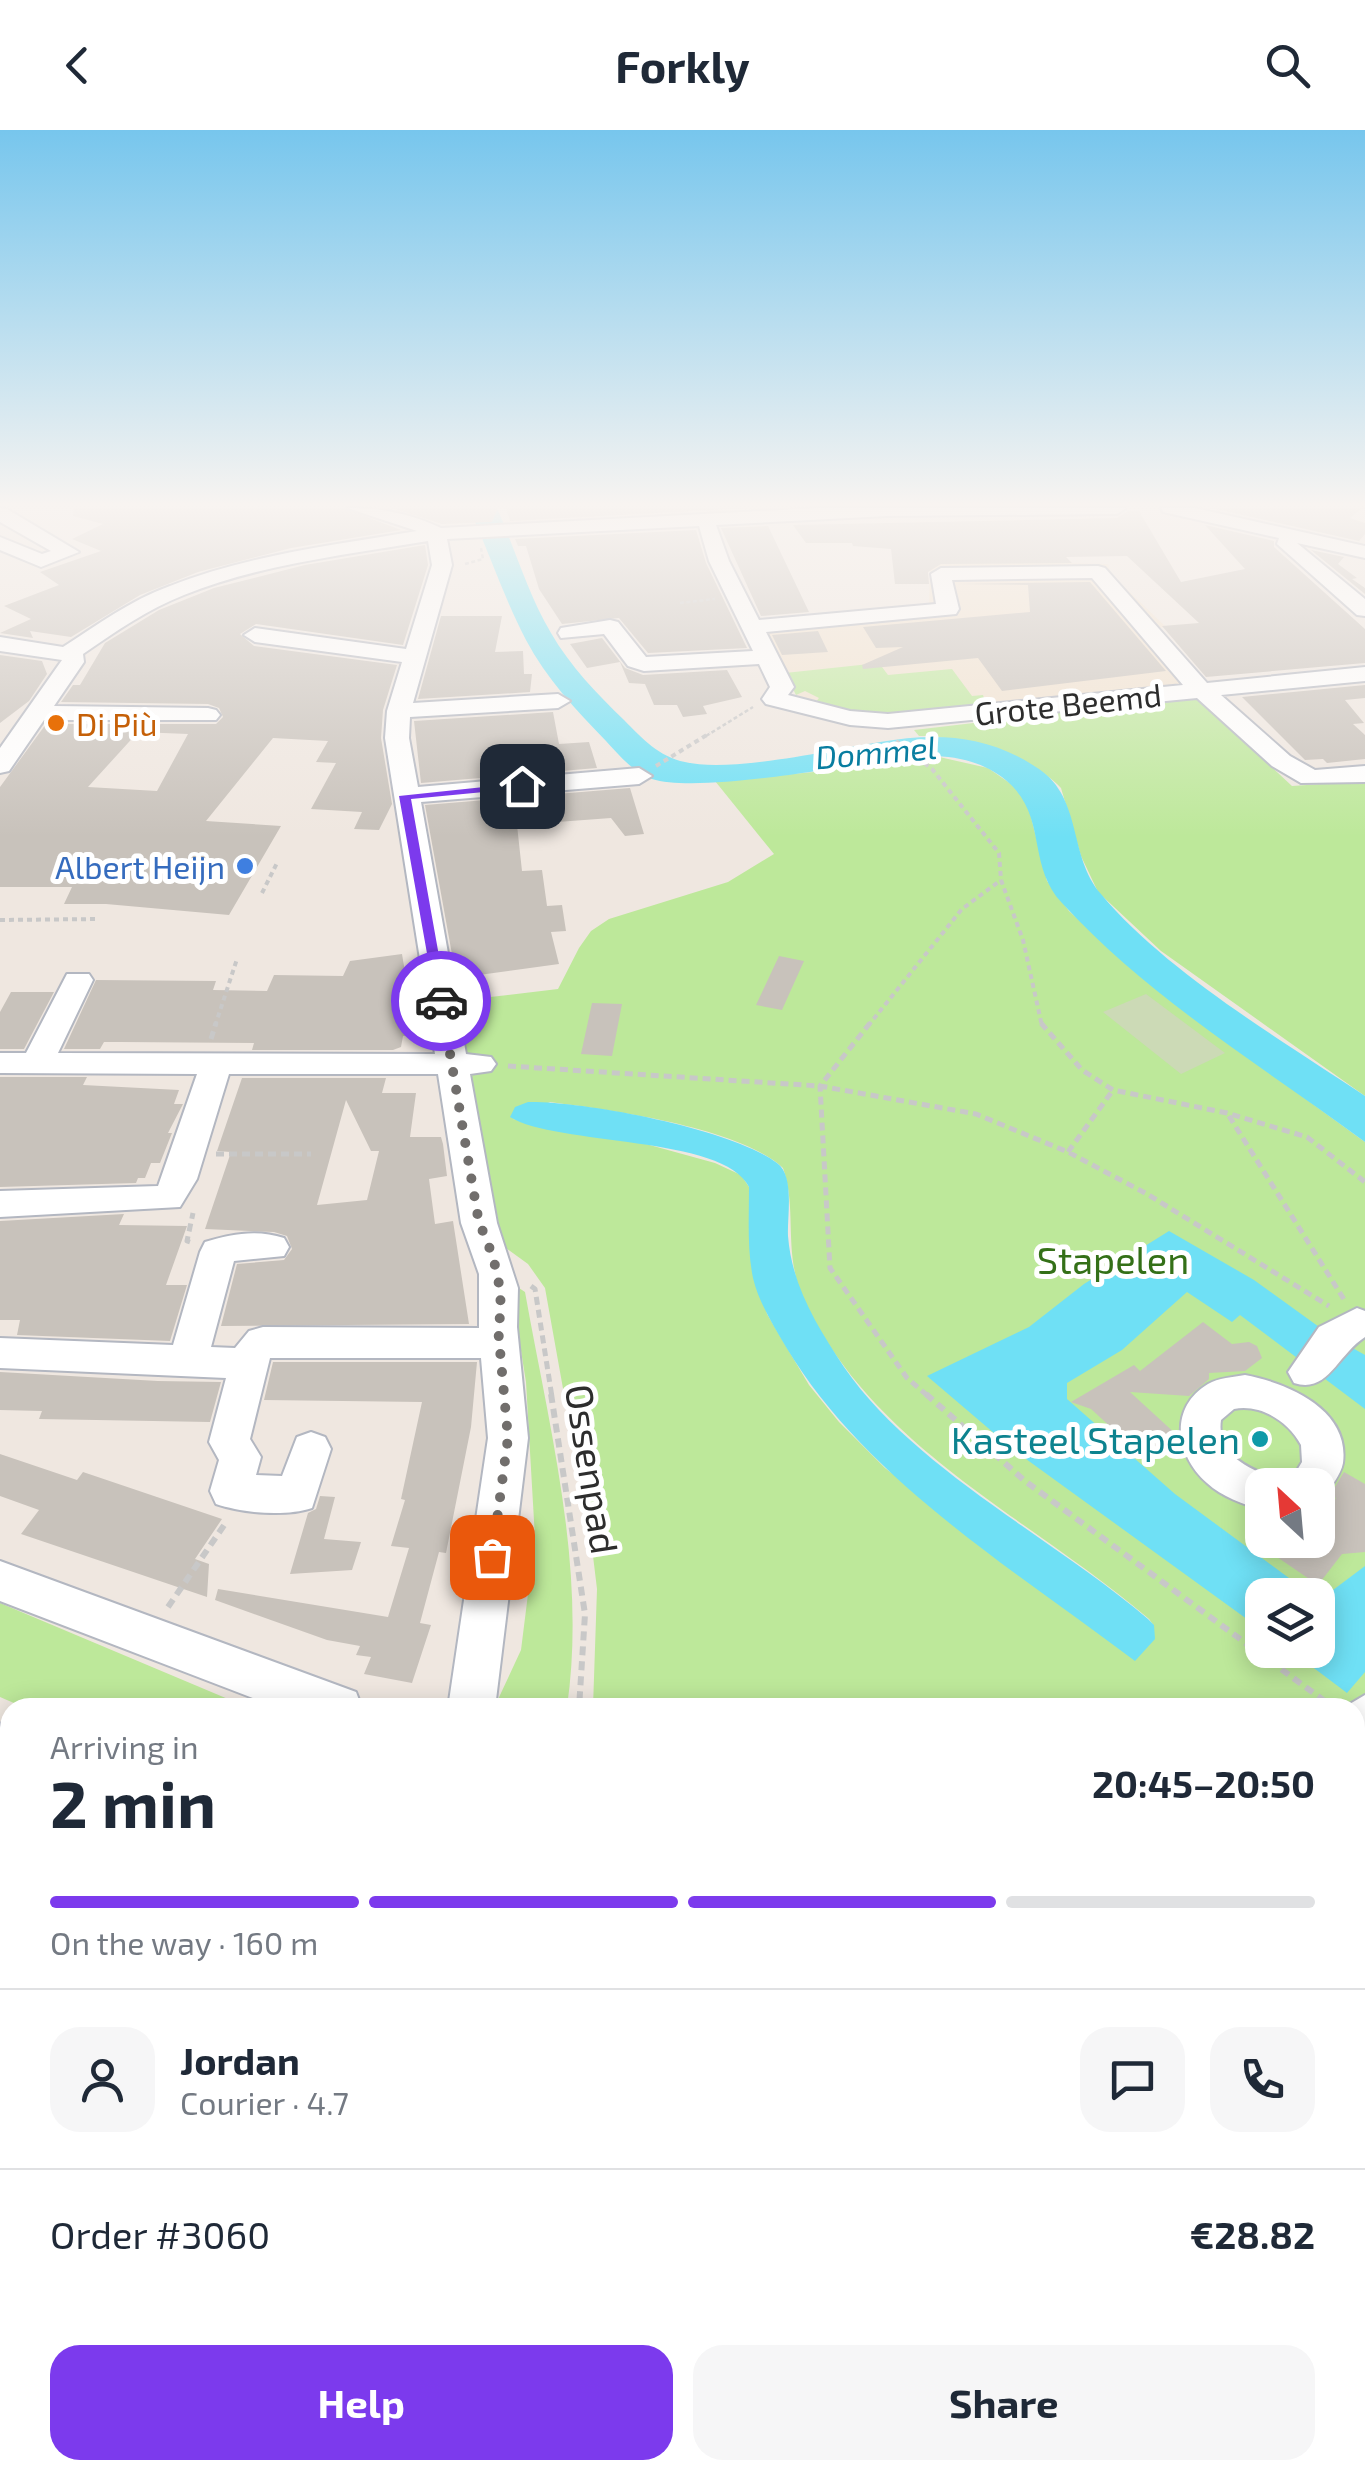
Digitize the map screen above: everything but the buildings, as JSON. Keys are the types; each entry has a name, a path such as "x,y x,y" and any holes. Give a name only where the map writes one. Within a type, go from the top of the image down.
{"street":[{"path":"67,654 123,618"},
{"path":"427,618 399,711 398,738 405,796 466,1065 479,1223 494,1261 502,1310 500,1343 508,1438 472,1698"},
{"path":"748,618 782,688 774,698"},
{"path":"752,626 849,618"},
{"path":"1138,618 1196,684 1294,771 1322,779 1365,774"},
{"path":"569,633 610,627 636,661 644,664 767,657"},
{"path":"255,635 417,657"},
{"path":"0,644 74,658 4,755"},
{"name":"Grote Beemd","path":"774,698 871,721 1008,709 1196,684 1365,674"},
{"path":"989,685 1008,709"},
{"path":"399,711 558,701"},
{"path":"37,713 208,715"},
{"path":"405,796 639,776"},
{"path":"37,1063 78,980"},
{"path":"0,1063 466,1065"},
{"path":"0,1204 21,1200 168,1198 180,1179 188,1154 209,1065"},
{"path":"187,1364 218,1252 235,1247 271,1247"},
{"path":"311,1449 297,1495 231,1491 240,1457 229,1442 248,1364 253,1350 262,1342 276,1339 500,1343"},
{"path":"0,1353 248,1364"},
{"path":"1324,1468 1325,1448 1319,1432 1329,1355"},
{"path":"1245,1486 1208,1457 1200,1439 1199,1422 1206,1408 1234,1392 1262,1394 1329,1355"},
{"path":"0,1581 314,1698"}],"path":[{"path":"677,753 762,701 774,698"},
{"path":"891,738 916,756 981,826 999,853 1001,880 1022,940 1041,1025 1082,1070 1114,1090 1227,1113 1307,1137 1365,1182"},
{"path":"262,893 278,861"},
{"path":"1001,880 962,909 820,1086 830,1268 907,1378 1025,1480 1320,1698"},
{"path":"0,920 99,920"},
{"path":"209,1065 237,958"},
{"path":"466,1065 820,1086 976,1114 1068,1152 1147,1194 1329,1355"},
{"path":"1068,1152 1114,1090"},
{"path":"1227,1113 1329,1355"},
{"path":"188,1154 311,1154"},
{"name":"Ossenpad","path":"494,1261 535,1289 585,1614 580,1698"},
{"path":"150,1634 246,1493"}],"shaded area":[{"path":"826,618 1156,618 1166,627 1150,629 1202,685 891,716 811,702 796,695 761,623"}],"green space":[{"path":"879,663 888,675 952,669 972,696 983,695 987,707 873,716 815,703 819,698 805,691 796,695 785,673"},
{"path":"1197,697 1292,786 1365,781 1365,1096 1161,951 1098,892 1081,856 1061,788 1049,777 995,750 954,739 919,736 914,730"},
{"name":"Stapelen","path":"926,754 988,768 1014,786 1027,801 1047,881 1069,911 1186,1012 1365,1142 1365,1698 593,1698 597,1589 545,1288 528,1264 503,1246 456,1001 558,989 591,931 609,919 728,882 774,854 715,781 814,772","holes":["550,1102 672,1123 736,1142 783,1168 798,1285 835,1354 913,1440 1149,1619 1154,1626 1135,1660 885,1468 839,1422 809,1385 767,1314 749,1239 749,1187 741,1175 715,1163 646,1144 513,1119"]},
{"path":"1146,994 1225,1053 1181,1074 1103,1012"},
{"path":"510,1282 525,1292 562,1498 572,1603 568,1698 499,1698 521,1650 535,1538 526,1382"},
{"path":"0,1603 226,1698 2,1698"}],"water":[{"name":"Dommel","path":"515,618 543,618 575,668 604,700 644,740 667,756 685,762 728,765 901,739 943,737 1001,749 1039,769 1063,796 1084,863 1101,894 1128,923 1191,977 1365,1096 1365,1142 1169,1000 1096,937 1050,886 1022,799 1009,783 989,769 956,758 923,756 722,782 652,779 622,758 573,705 526,640"},
{"path":"528,1102 585,1106 657,1119 727,1139 777,1163 788,1187 790,1254 800,1289 844,1367 873,1404 946,1470 1148,1619 1154,1625 1155,1639 1135,1661 944,1519 857,1439 819,1395 763,1305 751,1267 749,1187 733,1170 708,1158 675,1150 563,1133 510,1117 515,1107"},
{"path":"1169,1231 1254,1280 1333,1337 1365,1355 1365,1409 1240,1315 1232,1322 1187,1292 1122,1350 1067,1383 1067,1399 1175,1494 1245,1546 1245,1558 1262,1558 1289,1578 1245,1578 1245,1618 1015,1451 927,1376 1029,1327 1084,1284"},
{"path":"1365,1566 1365,1672 1347,1693 1314,1668 1335,1668 1335,1588"}],"way so far":[{"path":"441,1001 479,1223 490,1244 502,1310 498,1328 508,1438 492,1557"}],"place":[{"name":"Di Più","path":"56,723"},
{"name":"Albert Heijn","path":"245,866"},
{"name":"Kasteel Stapelen","path":"1260,1439"}],"route":[{"path":"441,1001 405,796 522,786"}]}
